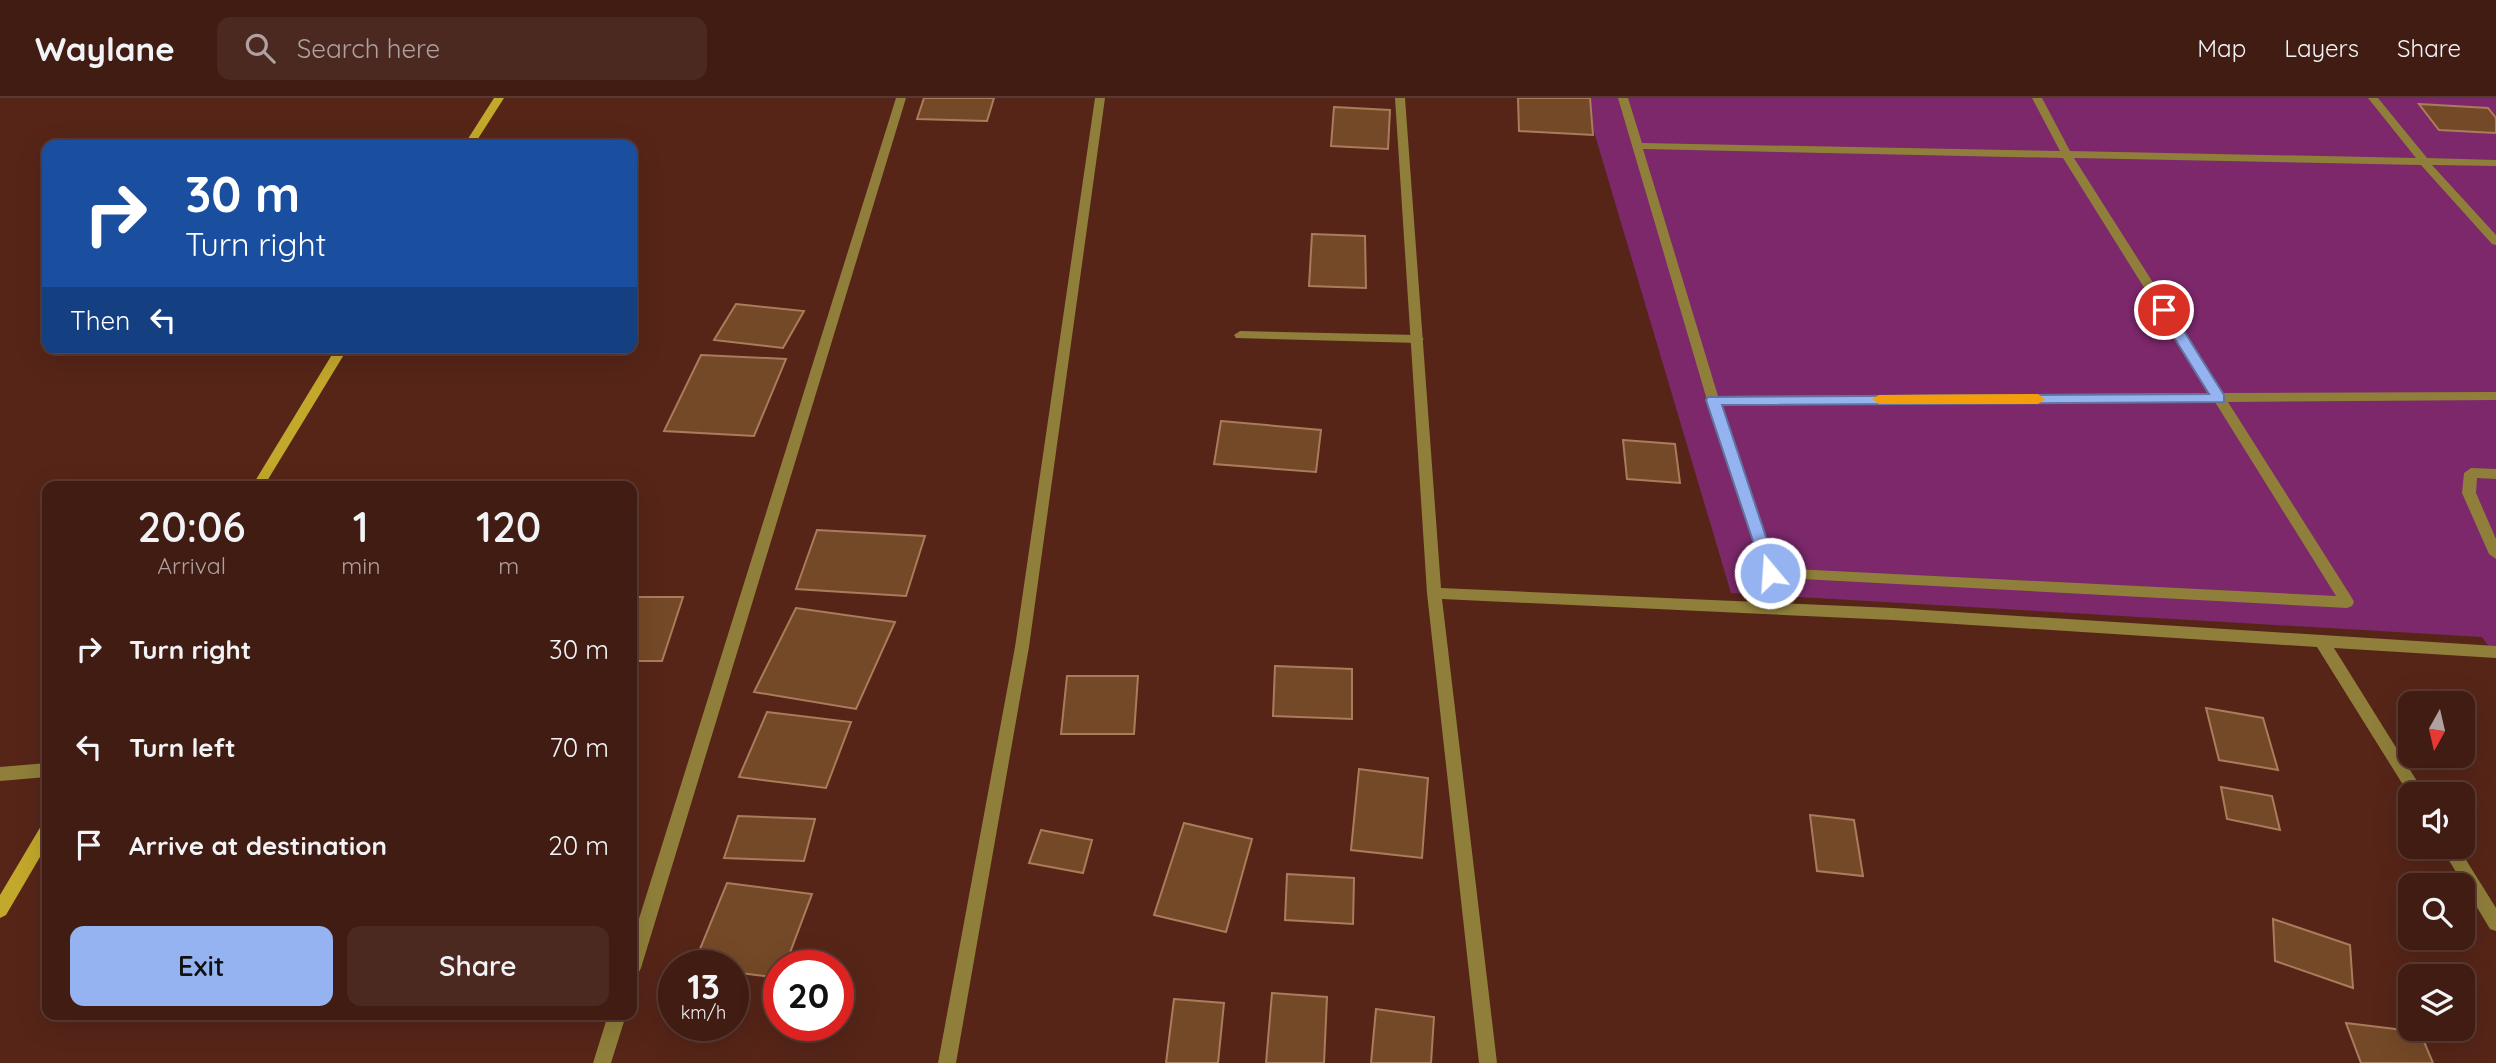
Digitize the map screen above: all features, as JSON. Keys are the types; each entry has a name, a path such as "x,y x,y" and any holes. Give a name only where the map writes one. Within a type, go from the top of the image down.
{"main road":[{"path":"472,140 499,98"},
{"path":"261,481 338,354"},
{"path":"0,910 42,839"}],"street":[{"path":"637,952 901,98"},
{"path":"947,1063 1022,647 1100,98"},
{"path":"1400,98 1434,593 1488,1063"},
{"path":"1623,98 1713,400 1770,573 2347,602 2067,155 2037,98"},
{"path":"2372,98 2424,162 2496,242"},
{"path":"1638,146 2496,163"},
{"path":"1240,335 1418,339"},
{"path":"1713,400 2496,396"},
{"path":"2496,474 2471,473 2469,493 2496,554"},
{"path":"1434,593 1893,614 2496,652"},
{"path":"2321,640 2410,782"},
{"path":"0,774 42,770"},
{"path":"2456,859 2496,923"},
{"path":"602,1063 615,1020"}],"shaded area":[{"path":"1584,98 2496,98 2496,656 2482,637 1731,593"}],"building":[{"path":"924,98 994,98 987,121 917,119"},
{"path":"1518,98 1590,98 1593,135 1519,131"},
{"path":"2419,104 2488,108 2496,118 2496,133 2439,130"},
{"path":"1334,107 1390,110 1388,149 1331,146"},
{"path":"1312,234 1365,236 1366,288 1309,286"},
{"path":"736,304 804,311 783,348 714,340"},
{"path":"701,355 786,359 754,436 664,431"},
{"path":"1221,421 1321,430 1316,472 1214,464"},
{"path":"1623,440 1675,444 1680,483 1627,479"},
{"path":"817,530 925,536 906,596 796,589"},
{"path":"637,597 683,597 662,661 637,661"},
{"path":"796,608 895,622 856,709 754,692"},
{"path":"1275,666 1352,669 1352,719 1273,716"},
{"path":"1067,676 1138,676 1134,734 1061,734"},
{"path":"2206,708 2263,718 2278,770 2219,760"},
{"path":"767,712 851,722 826,788 739,777"},
{"path":"1359,769 1428,778 1422,858 1351,850"},
{"path":"2221,787 2272,796 2280,830 2227,819"},
{"path":"1810,815 1854,820 1863,876 1817,871"},
{"path":"738,816 815,819 804,861 724,858"},
{"path":"1184,823 1252,839 1226,932 1154,915"},
{"path":"1041,830 1092,840 1083,873 1029,863"},
{"path":"1287,874 1354,878 1353,924 1285,920"},
{"path":"727,883 812,894 791,950 763,950 763,976 749,974 749,950 700,950"},
{"path":"2273,919 2350,945 2353,988 2275,961"},
{"path":"1272,993 1327,997 1324,1063 1266,1063"},
{"path":"1174,999 1224,1003 1218,1063 1166,1063"},
{"path":"1376,1009 1434,1017 1431,1063 1371,1063"},
{"path":"2346,1023 2398,1029 2398,1041 2424,1041 2433,1063 2361,1063"}],"slow traffic":[{"path":"1879,399 2038,399"}],"route":[{"path":"1770,573 1713,400 2219,398 2164,310"}]}
